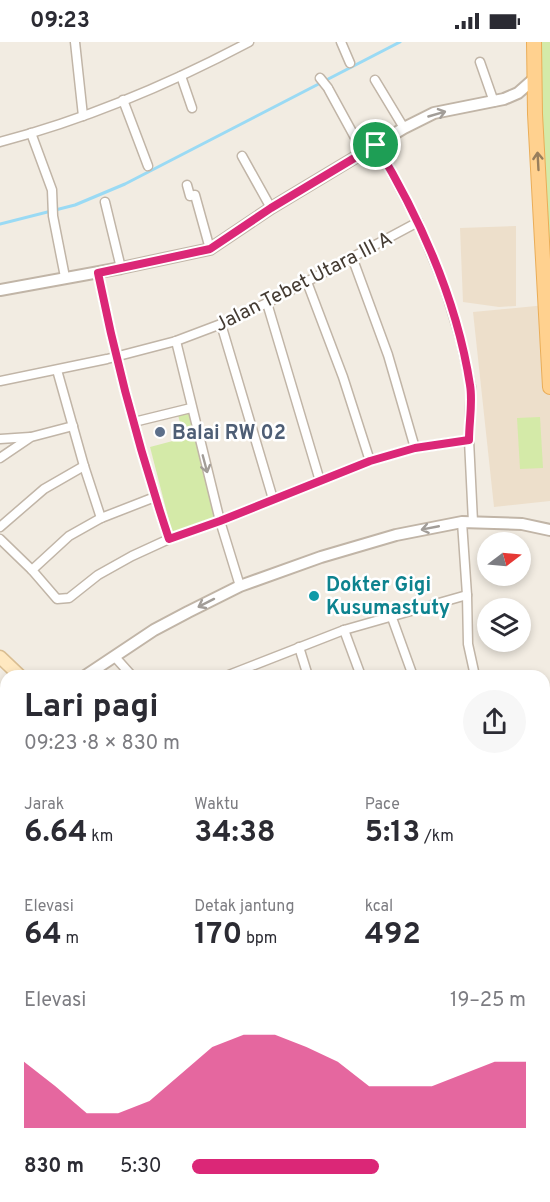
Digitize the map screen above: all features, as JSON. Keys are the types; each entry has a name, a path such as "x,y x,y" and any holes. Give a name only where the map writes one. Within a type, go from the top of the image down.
{"main road":[{"path":"534,42 550,387"},
{"path":"0,657 14,670"}],"street":[{"path":"75,42 83,116"},
{"path":"0,142 83,116 123,100 181,76 249,42"},
{"path":"341,42 350,63"},
{"path":"480,62 494,102"},
{"path":"181,76 192,108"},
{"path":"320,78 364,154"},
{"path":"0,290 98,273 210,249 271,208 404,128 434,113 494,102 518,93 535,78"},
{"path":"375,80 404,128"},
{"path":"123,100 148,166"},
{"path":"31,133 49,181 65,277"},
{"path":"376,145 418,222 444,285 461,341 471,387 467,595 468,644 474,670"},
{"path":"242,156 271,208"},
{"path":"187,185 190,196 195,195 210,249"},
{"path":"105,202 121,268"},
{"name":"Jalan Tebet Utara III A","path":"0,381 57,370 176,341 221,324 267,303 418,222"},
{"path":"352,257 388,355 415,448"},
{"path":"98,273 116,356 169,539"},
{"path":"307,282 343,377 370,461"},
{"path":"267,303 320,481"},
{"path":"221,324 273,499"},
{"path":"176,341 220,521 240,586"},
{"path":"57,370 101,518"},
{"path":"134,422 191,408"},
{"path":"0,439 31,437 73,426"},
{"path":"0,458 31,437"},
{"path":"0,539 32,570 57,599 61,600 69,598 106,570 169,539 370,461 415,448 469,440"},
{"path":"0,527 44,489 84,466"},
{"path":"32,570 69,536 101,518 155,497"},
{"path":"94,670 154,630 240,586 321,557 396,535 467,522 522,524 550,530"},
{"path":"241,670 344,630 467,595"},
{"path":"392,615 412,670"},
{"path":"344,630 359,670"},
{"path":"298,647 307,670"},
{"path":"115,657 127,670"}],"shaded area":[{"path":"516,226 516,306 499,307 463,302 460,228"},
{"path":"546,305 550,391 550,501 494,507 473,312"}],"green space":[{"path":"534,42 550,42 550,385"},
{"path":"189,412 218,520 172,532 150,447 184,438 178,415"},
{"path":"540,417 543,468 520,469 517,418"}],"waterway":[{"path":"0,224 75,205 125,184 400,42"}],"place":[{"name":"Balai RW 02","path":"160,432"},
{"name":"Dokter Gigi Kusumastuty","path":"314,596"}],"route":[{"path":"376,145 418,222 444,285 461,341 471,387 469,440 415,448 370,461 169,539 116,356 98,273 210,249 271,208 376,145"}]}
